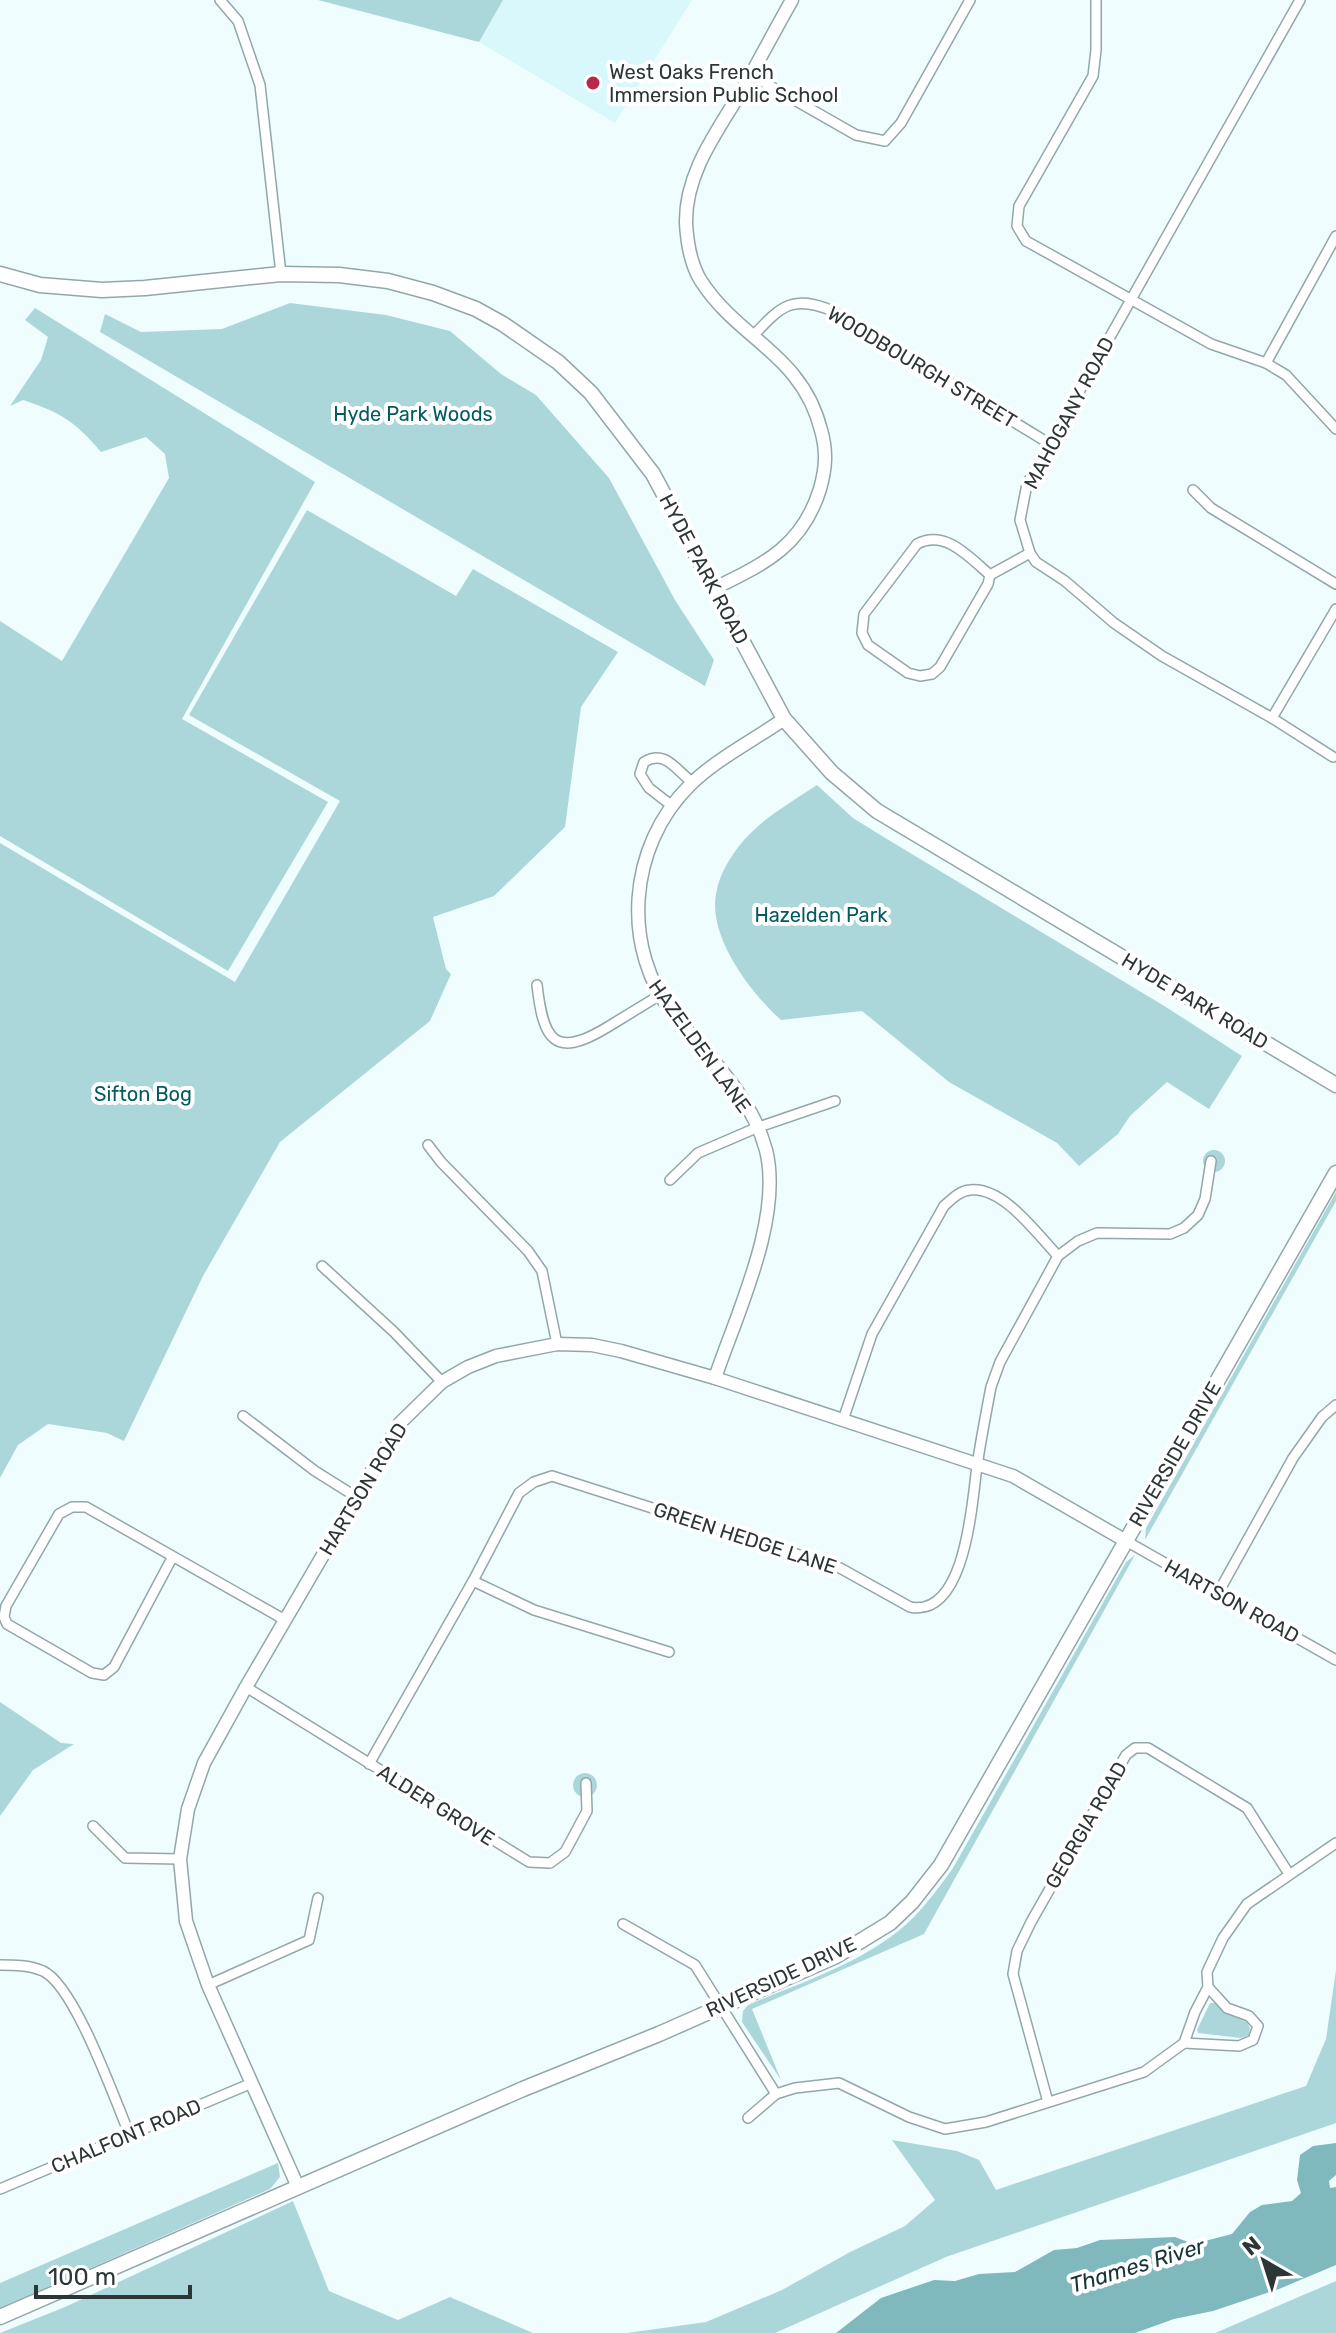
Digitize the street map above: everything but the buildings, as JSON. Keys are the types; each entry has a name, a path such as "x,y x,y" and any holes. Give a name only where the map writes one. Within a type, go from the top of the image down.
{"main road":[{"name":"HYDE PARK ROAD","path":"0,274 40,285 102,290 281,274 352,276 411,287 476,309 530,341 591,393 653,474 784,719 832,773 877,811 1336,1085"},
{"name":"RIVERSIDE DRIVE","path":"0,2317 836,1956 890,1923 912,1902 941,1865 1336,1173"}],"street":[{"path":"220,0 238,21 260,85 281,274"},
{"path":"713,589 766,563 785,548 807,519 826,467 816,408 803,385 791,369 732,317 699,279 686,225 687,195 700,162 792,0"},
{"path":"751,75 856,135 885,141 901,123 970,0"},
{"path":"1096,0 1093,76 1019,206 1017,226 1026,241 1131,300 1211,344 1266,363 1286,375 1336,429"},
{"name":"MAHOGANY ROAD","path":"1030,553 1020,520 1027,484 1300,0"},
{"path":"1266,363 1336,236"},
{"name":"WOODBOURGH STREET","path":"754,335 776,311 797,303 814,303 833,311 1050,444"},
{"path":"1193,490 1211,508 1336,584"},
{"path":"990,575 949,543 927,539 917,544 864,614 862,633 868,645 908,673 920,676 932,674 940,667 988,584 990,575 1030,553 1036,562 1065,581 1114,623 1162,656 1272,718 1333,757"},
{"path":"1272,718 1336,609"},
{"name":"HAZELDEN LANE","path":"715,1378 766,1229 770,1186 766,1150 743,1099 660,995 646,969 636,918 642,874 654,836 671,805 692,782 784,719"},
{"path":"671,805 649,788 640,774 644,762 652,756 666,758 692,782"},
{"path":"537,985 540,1012 550,1035 568,1045 583,1042 660,995"},
{"path":"670,1180 698,1153 756,1128 835,1101"},
{"path":"428,1145 528,1251 542,1271 557,1344"},
{"name":"GREEN HEDGE LANE","path":"369,1764 519,1493 534,1482 552,1476 840,1568 910,1607 920,1609 938,1600 965,1554 991,1387 1000,1362 1058,1256 1078,1241 1097,1233 1170,1234 1184,1228 1198,1215 1205,1199 1211,1161"},
{"path":"843,1420 872,1334 944,1206 959,1193 973,1189 994,1194 1015,1210 1058,1256"},
{"path":"322,1266 394,1332 442,1382"},
{"name":"HARTSON ROAD","path":"298,2187 208,1985 186,1921 180,1859 188,1809 204,1763 400,1423 442,1382 468,1367 496,1356 557,1344 592,1345 715,1378 978,1463 1013,1476 1336,1660"},
{"path":"1218,1593 1293,1458 1322,1417 1336,1405"},
{"path":"243,1416 315,1471 358,1498"},
{"path":"172,1558 114,1667 104,1675 92,1673 7,1624 4,1617 6,1606 59,1514 72,1507 86,1507 285,1620"},
{"path":"473,1581 534,1610 669,1652"},
{"name":"ALDER GROVE","path":"246,1687 529,1862 550,1863 565,1852 587,1811 586,1783"},
{"name":"GEORGIA ROAD","path":"1048,2102 1013,1974 1017,1951 1126,1755 1135,1748 1148,1748 1247,1808 1289,1874"},
{"path":"93,1826 125,1858 180,1859"},
{"path":"748,2118 776,2094 795,2088 839,2083 909,2117 945,2129 986,2122 1144,2072 1184,2043 1208,1987 1207,1972 1223,1938 1247,1904 1336,1843"},
{"path":"208,1985 309,1940 318,1898"},
{"path":"623,1924 695,1965 776,2094"},
{"path":"0,1965 23,1966 45,1972 71,2000 129,2133"},
{"path":"1184,2043 1239,2046 1253,2040 1258,2026 1249,2016 1227,2008 1208,1987"},
{"name":"CHALFONT ROAD","path":"0,2189 252,2083"}],"shaded area":[{"name":"West Oaks French Immersion Public School","path":"503,0 692,0 615,123 479,42"}],"green space":[{"path":"318,0 503,0 479,42"},
{"name":"Hyde Park Woods","path":"290,303 386,315 450,331 501,374 536,395 609,478 675,600 714,660 705,686 100,332 105,314 141,332 222,329"},
{"path":"35,308 315,482 182,719 328,802 228,971 0,836 0,621 62,661 169,478 165,454 146,437 101,452 75,426 57,414 23,400 10,406 41,360 48,337 25,320"},
{"name":"Sifton Bog","path":"307,510 456,596 473,569 618,652 581,707 565,827 494,896 433,917 446,969 451,974 430,1021 280,1142 203,1276 124,1441 107,1433 48,1424 18,1445 0,1478 0,843 235,982 340,801 189,715"},
{"name":"Hazelden Park","path":"817,785 853,818 1242,1056 1209,1109 1167,1082 1130,1116 1118,1134 1079,1166 1057,1143 949,1082 862,1011 781,1020 745,980 725,946 715,911 716,894 726,865 744,840 769,817"},
{"path":"1214,1150 1222,1153 1225,1161 1222,1169 1214,1172 1206,1169 1203,1161 1206,1153"},
{"path":"1336,1192 1336,1201 1145,1540 1146,1528"},
{"path":"1135,1555 924,1934 752,2009 781,2080 742,2022 743,2011 748,2005 857,1958 914,1917 953,1868 1126,1562"},
{"path":"0,1702 61,1743 74,1744 33,1770 0,1816"},
{"path":"585,1773 593,1777 597,1785 593,1793 585,1797 577,1793 573,1785 577,1777"},
{"path":"1336,1970 1336,2123 946,2257 775,2333 627,2333 706,2322 782,2290 905,2226 935,2200 892,2140 957,2151 979,2160 996,2190 1306,2086 1326,2039"},
{"path":"1210,2003 1247,2022 1249,2035 1241,2038 1198,2033"},
{"path":"278,2163 280,2177 270,2189 0,2308 0,2283"},
{"path":"293,2201 329,2291 398,2320 450,2297 533,2333 0,2333 65,2307"},
{"path":"1336,2281 1336,2333 1215,2333"}],"water":[{"name":"Thames River","path":"1336,2143 1336,2175 1329,2181 1330,2188 1336,2187 1336,2265 1279,2289 1135,2333 836,2333 881,2298 934,2280 955,2281 979,2274 1015,2272 1054,2250 1077,2248 1100,2240 1175,2237 1193,2244 1232,2234 1250,2212 1262,2205 1292,2201 1301,2193 1297,2180 1300,2155 1313,2146"}],"place":[{"name":"West Oaks French Immersion Public School","path":"593,83"}]}
